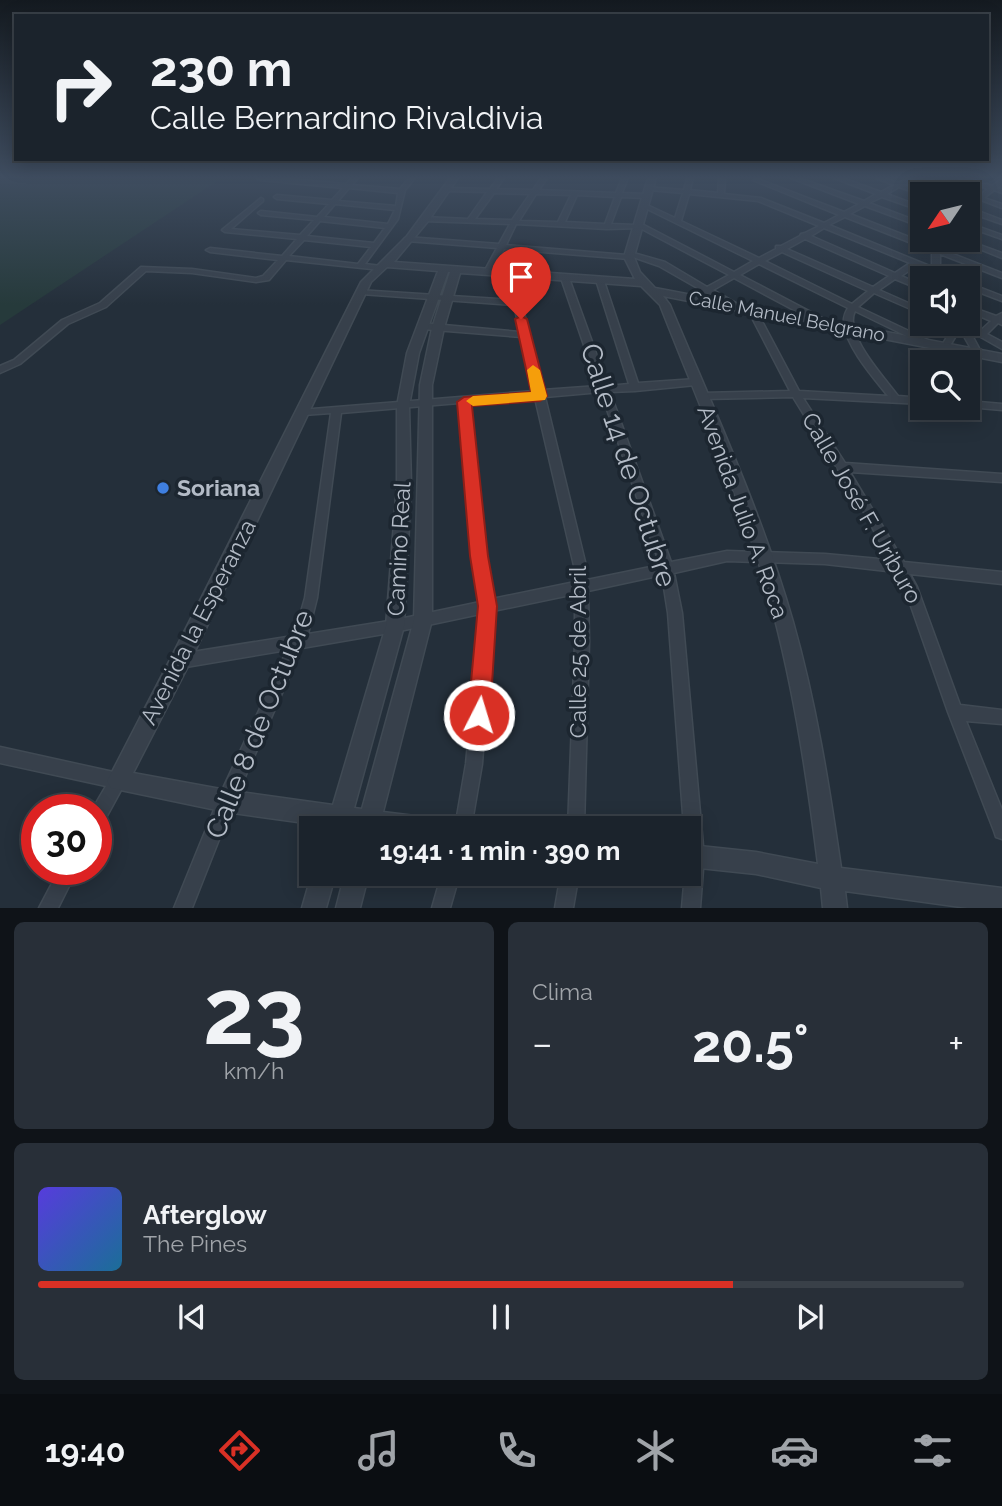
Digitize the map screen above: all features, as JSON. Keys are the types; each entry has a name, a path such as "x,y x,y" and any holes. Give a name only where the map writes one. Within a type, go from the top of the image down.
{"street":[{"path":"237,220 225,230 375,245"},
{"path":"0,370 17,362 65,322 103,305 144,269 192,271 260,280 270,275 318,220"},
{"path":"340,220 389,226"},
{"path":"360,266 392,220"},
{"name":"Avenida la Esperanza","path":"110,794 180,661 361,292 422,220"},
{"path":"444,220 607,227 637,225 825,323"},
{"path":"488,272 515,220"},
{"path":"560,225 562,220"},
{"path":"607,227 609,220"},
{"path":"630,255 638,220"},
{"path":"811,220 922,266"},
{"path":"694,298 831,220"},
{"path":"861,220 910,239"},
{"path":"678,221 929,344"},
{"path":"980,229 1002,237"},
{"path":"803,235 910,282"},
{"path":"407,239 630,255 662,264 733,306"},
{"path":"779,248 910,307"},
{"path":"980,248 1002,256"},
{"path":"210,250 382,266"},
{"path":"942,252 1002,276"},
{"name":"Avenida Julio A. Roca","path":"630,255 648,287 665,305 764,556 796,670 820,791 835,908"},
{"path":"895,399 848,328 848,316 853,307 916,263"},
{"name":"Calle Manuel Belgrano","path":"382,266 600,280 648,287 752,310 965,350"},
{"name":"Camino Real","path":"341,816 395,626 404,484 403,406 409,368 430,327 450,269"},
{"name":"Calle 25 de Abril","path":"511,274 578,551 582,587 576,816"},
{"name":"Calle 14 de Octubre","path":"565,278 667,568 675,614 689,816"},
{"path":"600,280 635,388"},
{"path":"980,290 1002,299"},
{"path":"361,292 516,303"},
{"name":"Calle José F. Uriburo","path":"752,310 796,394 901,567 920,607 955,712 1002,831"},
{"path":"980,312 1000,319 982,334 1002,346"},
{"path":"430,327 525,335"},
{"name":"Camino Real","path":"371,816 423,620 424,405 430,327"},
{"path":"945,347 951,336"},
{"name":"Calle Manuel Belgrano","path":"980,352 1002,358"},
{"path":"303,412 635,388 910,400"},
{"path":"464,402 479,556 488,606 474,764 465,816"},
{"path":"980,405 1002,407"},
{"name":"Calle 8 de Octubre","path":"183,908 226,801 298,643 311,598 335,411"},
{"path":"842,467 1002,478"},
{"path":"180,661 395,626 727,556 764,556 1002,578"},
{"path":"955,712 1002,717"},
{"path":"3,761 307,816"},
{"path":"701,857 757,863 831,878 1002,900"},
{"path":"48,908 60,885"},
{"path":"314,908 320,886"},
{"path":"348,908 354,886"},
{"path":"441,908 447,886"},
{"path":"564,908 568,886"},
{"name":"Calle 14 de Octubre","path":"691,886 691,908"}],"green space":[{"path":"0,220 158,220 0,325"}],"slow traffic":[{"path":"473,401 540,396 533,370"}],"place":[{"name":"Soriana","path":"163,488"}],"route":[{"path":"479,715 488,606 479,556 464,402 540,396 521,319"}]}
